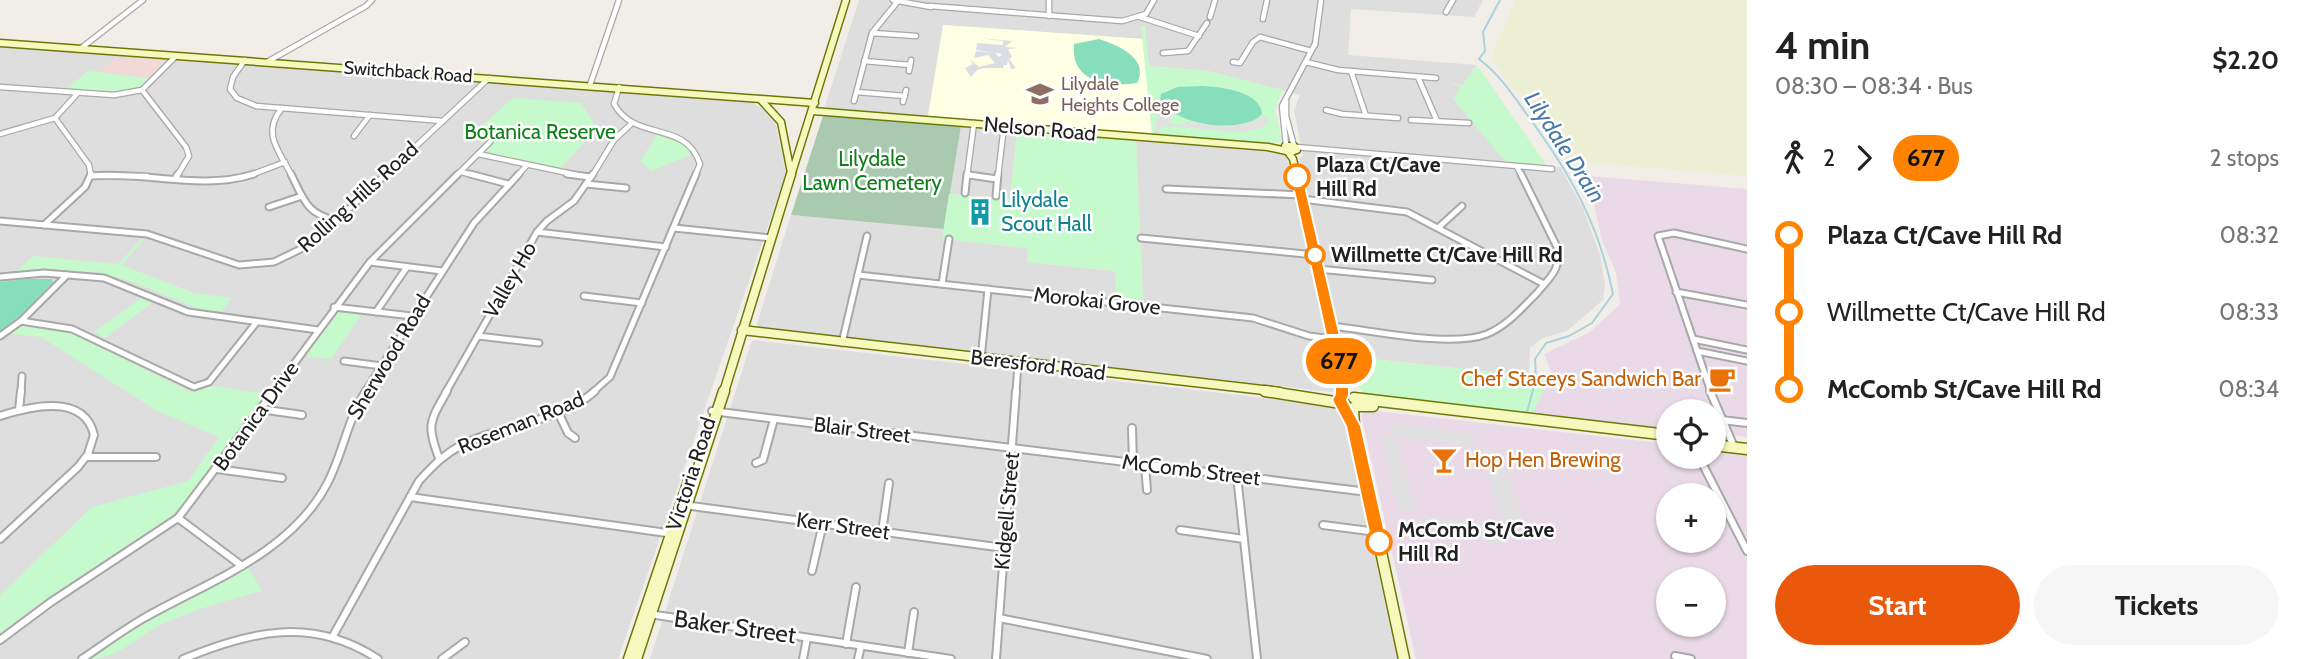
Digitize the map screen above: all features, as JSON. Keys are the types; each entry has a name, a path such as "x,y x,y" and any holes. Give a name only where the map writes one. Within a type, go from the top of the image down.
{"main road":[{"name":"Victoria Road","path":"636,659 648,614 848,0"},
{"name":"Switchback Road","path":"1,43 815,103"},
{"path":"759,98 776,110 782,121 791,176"},
{"name":"Nelson Road","path":"813,111 1291,150"},
{"path":"1291,150 1405,659"},
{"name":"Beresford Road","path":"741,332 1656,436"},
{"path":"1726,444 1747,446"},
{"name":"Victoria Road","path":"629,659 648,614"}],"street":[{"path":"80,48 143,0"},
{"path":"267,62 366,6 372,0"},
{"path":"590,85 619,0"},
{"path":"854,101 872,33 895,0 954,9 1118,21 1140,17 1149,12 1154,0"},
{"path":"1048,15 1049,0"},
{"path":"1210,17 1215,0"},
{"path":"1258,15 1264,18 1267,0"},
{"path":"1291,150 1286,100 1315,44 1321,0"},
{"path":"1442,6 1447,10 1453,0"},
{"path":"1206,8 1212,9"},
{"path":"1140,17 1199,36"},
{"path":"1163,53 1173,55 1186,52 1207,23"},
{"path":"872,33 916,37"},
{"path":"1240,64 1253,42 1260,37 1310,50"},
{"path":"0,87 114,95 142,90 176,55"},
{"path":"245,60 230,81 229,91 235,100 256,106 443,121"},
{"path":"864,61 910,65"},
{"path":"1233,62 1247,65"},
{"path":"1308,62 1351,71 1436,78"},
{"path":"1351,71 1366,116"},
{"path":"1418,77 1437,121"},
{"name":"Rolling Hills Road","path":"0,221 155,236 229,264 249,266 274,262 311,244 489,78"},
{"path":"619,87 614,97 615,108 623,119 632,124"},
{"path":"142,90 186,147 189,156 176,177"},
{"path":"857,92 905,93 903,102"},
{"path":"0,134 54,118 78,93"},
{"path":"282,108 270,128 285,163 312,213 336,221"},
{"path":"1325,110 1398,118"},
{"path":"354,136 370,115"},
{"path":"44,225 85,187 91,176 89,165 54,118"},
{"path":"1411,120 1469,123"},
{"path":"965,193 974,145 974,123"},
{"name":"Valley Ho","path":"439,458 430,435 432,417 537,232 548,219 576,199 610,142 632,124"},
{"name":"Roseman Road","path":"333,636 423,474 439,458 459,447 590,397 610,377 698,173 699,156 693,146 679,138 632,124"},
{"path":"996,196 1004,126"},
{"name":"Botanica Drive","path":"0,640 178,518 370,262 490,142"},
{"name":"Nelson Road","path":"1291,150 1552,169"},
{"path":"478,154 553,171 591,176"},
{"path":"91,176 119,174 222,181 285,163"},
{"name":"Sherwood Road","path":"82,659 142,619 242,566 290,531 317,500 334,466 351,415 412,316 474,223 527,165"},
{"path":"1331,326 1458,340 1477,338 1505,326 1559,268 1559,254 1517,167"},
{"path":"461,172 508,184"},
{"path":"969,175 997,179"},
{"path":"586,184 626,188"},
{"path":"1166,189 1302,197 1408,212 1544,284"},
{"path":"269,207 302,196"},
{"path":"1439,227 1462,206"},
{"path":"674,228 771,238"},
{"path":"537,232 666,247"},
{"path":"1711,399 1658,240 1661,233 1674,233 1747,248"},
{"path":"842,343 867,236"},
{"path":"1141,238 1315,255"},
{"path":"942,284 949,239"},
{"path":"370,262 442,271"},
{"path":"376,312 407,267"},
{"path":"1318,269 1432,280"},
{"path":"0,277 44,273 119,282 188,312 318,330"},
{"path":"0,336 21,321 66,275"},
{"name":"Morokai Grove","path":"858,275 1253,318 1309,336 1334,338"},
{"path":"981,359 988,289"},
{"path":"1676,292 1747,305"},
{"path":"584,296 642,303"},
{"path":"334,307 412,316"},
{"path":"21,321 72,329 194,387 209,382 256,323"},
{"path":"478,336 539,343"},
{"path":"1693,339 1747,350"},
{"path":"1697,351 1747,361"},
{"path":"344,361 382,366"},
{"name":"Kidgell Street","path":"996,659 1018,363"},
{"path":"19,410 22,376"},
{"path":"0,416 19,410 57,405 77,413 90,423 93,429 93,444 87,457 70,476 0,538"},
{"path":"260,409 303,415"},
{"path":"557,410 568,433 575,438"},
{"name":"Blair Street","path":"715,411 1013,448"},
{"path":"756,463 763,460 774,419"},
{"path":"1726,420 1747,423"},
{"path":"1132,428 1133,463"},
{"path":"1726,434 1733,445"},
{"name":"McComb Street","path":"1013,448 1368,492"},
{"path":"87,457 156,457"},
{"path":"1145,465 1147,490"},
{"path":"217,469 282,478"},
{"path":"1705,469 1747,551"},
{"path":"1237,476 1257,659"},
{"path":"882,532 890,483"},
{"path":"410,497 674,534"},
{"name":"Kerr Street","path":"684,505 1004,548"},
{"path":"178,518 242,566"},
{"path":"812,571 823,523"},
{"path":"1323,525 1377,532"},
{"path":"1180,530 1244,539"},
{"path":"846,644 856,587"},
{"path":"908,653 914,612"},
{"name":"Baker Street","path":"648,614 951,659"},
{"path":"999,618 1208,659"},
{"path":"183,659 235,639 268,632 298,631 353,642 378,659"},
{"path":"803,659 807,638"},
{"path":"442,659 466,642"},
{"path":"858,659 861,646"},
{"path":"1675,656 1691,659"}],"shaded area":[{"path":"859,0 1483,0 1474,17 1351,9 1348,55 1477,65 1462,86 1446,81 1462,87 1494,147 1506,162 1560,167 1583,208 1600,255 1605,285 1603,300 1567,331 1543,338 1530,348 1529,376 1345,356 1299,158 1303,156 1294,110 1300,95 1208,71 1149,66 1142,27 1143,39 944,25 928,116 829,108 825,106"},
{"path":"1515,0 1747,0 1747,176 1568,161 1491,58"},
{"name":"Lilydale Heights College","path":"943,25 1143,39 1152,134 928,116"},
{"path":"978,38 1012,41 1005,47 1019,48 1008,49 1012,57 1009,59 1016,68 1011,69 1008,60 1007,65 1003,65 1004,68 984,68 977,70 971,77 965,68 973,64 970,59 979,67 995,63 988,55 974,58 976,51 995,53 999,57 1002,54 976,50 977,43 1003,45 1003,41"},
{"path":"0,46 752,102 774,116 786,174 618,659 0,659"},
{"path":"120,54 171,58 149,78 97,73"},
{"path":"1153,104 1161,104 1173,114 1168,122 1176,125 1187,121 1215,126 1235,125 1256,121 1263,115 1270,122 1259,129 1241,132 1165,126 1159,129 1159,134 1154,134 1157,116"},
{"path":"961,126 1017,131 1010,199 949,194"},
{"path":"1136,141 1286,153 1337,389 1332,392 759,327 757,324 791,215 944,229 943,239 1028,248 1027,262 1115,271 1143,301"},
{"path":"1578,175 1747,189 1747,437 1726,435 1726,399 1656,399 1656,428 1532,415 1551,372 1544,354 1590,332 1620,304 1616,272 1602,241 1593,200"},
{"path":"752,340 1336,406 1341,409 1398,659 650,659"},
{"path":"1368,410 1656,443 1656,469 1726,469 1726,451 1747,453 1747,659 1416,659 1361,415"},
{"path":"1389,423 1471,433 1476,447 1392,436"},
{"path":"1380,435 1392,437 1393,441 1398,442 1416,512 1398,510"},
{"path":"1479,449 1500,452 1525,526 1503,523"},
{"path":"1419,515 1501,526 1507,544 1424,533"}],"green space":[{"path":"1141,26 1145,26 1149,66 1208,71 1283,90 1275,109 1282,141 1272,143 1152,134"},
{"path":"1099,39 1130,54 1139,66 1137,83 1104,83 1093,80 1078,67 1074,57 1074,44"},
{"path":"1477,65 1547,166 1506,162 1453,99 1461,87 1445,80 1462,86"},
{"path":"88,71 149,78 139,89 115,93 66,89"},
{"path":"1178,87 1229,89 1247,95 1260,106 1262,114 1253,121 1240,125 1209,125 1179,116 1160,100 1161,94"},
{"name":"Botanica Reserve","path":"513,98 581,103 597,128 561,168 482,155 494,142 469,137"},
{"name":"Lilydale Lawn Cemetery","path":"823,116 961,126 944,229 791,215"},
{"path":"1017,131 1136,141 1143,301 1116,298 1115,271 1027,262 1027,248 942,239 949,194 1010,199"},
{"path":"657,135 681,143 693,154 651,171 640,161"},
{"path":"145,238 122,265 194,293 232,298 219,314 188,305 128,281 97,274 102,268 94,274 17,271 33,256 118,264"},
{"path":"52,279 53,282 21,315 0,331 0,282"},
{"path":"141,298 152,303 105,338 94,332"},
{"path":"343,310 363,313 331,359 303,356 335,312"},
{"path":"24,325 61,328 191,392 212,386 266,394 186,502 170,517 38,604 0,633 0,595 92,507 188,481 219,437 157,411 41,337 10,334"},
{"path":"1345,356 1529,376 1552,372 1532,415 1369,396 1353,383"},
{"path":"248,567 262,591 176,618 119,651 87,659 159,614"}],"waterway":[{"name":"Lilydale Drain","path":"1500,0 1483,32 1485,51 1479,59 1511,93 1570,179 1600,245 1613,294 1592,323 1569,336 1546,343 1535,359 1536,379 1527,412"}],"bus line":[{"name":"677","path":"1297,177 1342,375 1342,395 1339,400 1354,426 1379,542"}],"place":[{"name":"Lilydale Heights College","path":"1040,94"},
{"name":"Plaza Ct/Cave Hill Rd","path":"1297,177"},
{"name":"Lilydale Scout Hall","path":"980,212"},
{"name":"Willmette Ct/Cave Hill Rd","path":"1315,255"},
{"name":"Chef Staceys Sandwich Bar","path":"1722,379"},
{"name":"Hop Hen Brewing","path":"1444,460"},
{"name":"McComb St/Cave Hill Rd","path":"1379,542"}]}
